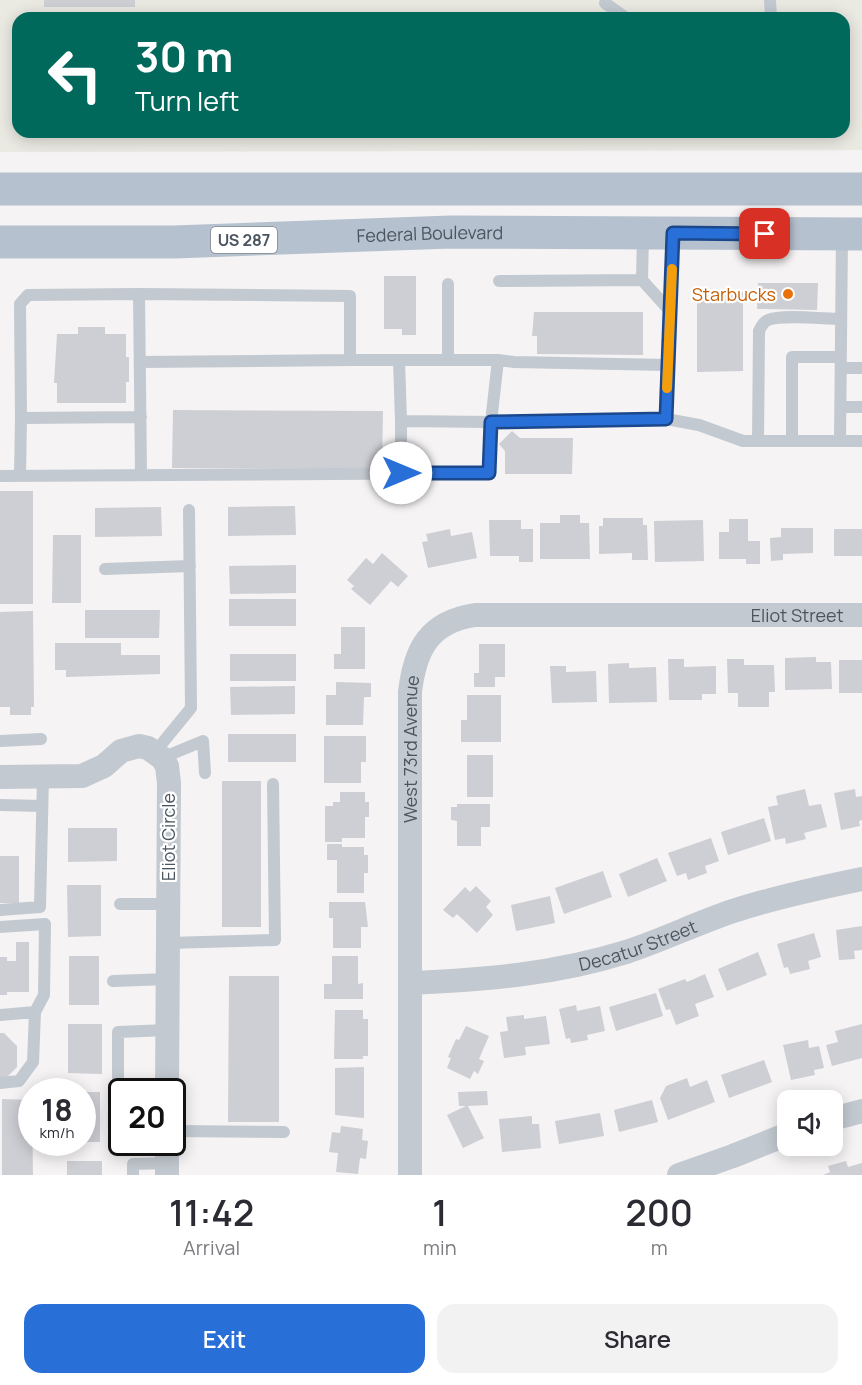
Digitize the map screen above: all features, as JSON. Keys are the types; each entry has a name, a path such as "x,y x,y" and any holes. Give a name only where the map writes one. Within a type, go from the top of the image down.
{"main road":[{"path":"0,189 862,189"},
{"name":"Federal Boulevard","path":"0,242 174,242 451,232 852,234"}],"street":[{"name":"West 73rd Avenue","path":"410,1175 410,692 412,670 419,650 426,640 443,625 475,615 734,615"},
{"name":"Eliot Street","path":"734,615 862,615"},
{"path":"0,777 69,777 94,772 129,747 148,747 159,755"},
{"name":"Eliot Circle","path":"159,755 166,766 169,783 168,1078"},
{"name":"Decatur Street","path":"410,983 484,980 570,966 627,952 781,895 862,879"},
{"path":"843,1116 862,1111"},
{"path":"679,1175 777,1138"}],"lane":[{"path":"605,3 618,12"},
{"path":"642,280 658,233"},
{"path":"658,233 670,311 666,419"},
{"path":"840,441 841,319 852,234"},
{"path":"499,281 642,280 670,311"},
{"path":"448,284 448,360"},
{"path":"139,294 141,475"},
{"path":"20,476 20,304 27,295 350,296 350,360"},
{"path":"758,441 759,332 761,325 767,320 778,319 841,319"},
{"path":"792,441 792,357 862,368"},
{"path":"399,360 401,473"},
{"path":"140,362 498,360 668,365"},
{"path":"0,476 489,473 491,422 498,360"},
{"path":"841,407 862,407"},
{"path":"21,418 141,417"},
{"path":"400,421 666,419 699,424 743,441 862,441"},
{"path":"159,755 191,708 189,510"},
{"path":"105,569 190,566"},
{"path":"0,741 41,739"},
{"path":"159,755 203,741 205,773"},
{"path":"0,910 40,907 43,777"},
{"path":"168,943 275,940 273,784"},
{"path":"0,805 42,806"},
{"path":"120,904 168,904"},
{"path":"0,927 45,924 44,995 35,1012 33,1062 19,1081 0,1083"},
{"path":"113,981 168,979"},
{"path":"0,1015 35,1012"},
{"path":"118,1078 118,1032 168,1030"},
{"path":"186,1131 284,1132"},
{"path":"133,1175 133,1164 167,1160"}],"shaded area":[{"path":"0,0 862,0 862,150 0,152"}],"building":[{"path":"44,0 135,0 135,7 44,7"},
{"path":"384,276 416,276 416,335 402,335 402,329 384,329"},
{"path":"758,283 818,283 817,310 757,309"},
{"path":"697,292 743,292 743,371 697,372"},
{"path":"534,312 643,312 643,355 537,354 537,336 532,336"},
{"path":"78,327 105,327 105,334 126,334 129,382 126,382 126,403 57,403 57,383 54,383 57,334 78,334"},
{"path":"173,410 383,411 382,469 172,468"},
{"path":"512,431 520,438 573,438 572,474 505,474 505,451 499,444"},
{"path":"0,491 33,491 33,604 0,604"},
{"path":"295,506 296,535 228,536 228,507"},
{"path":"161,507 162,536 95,537 95,508"},
{"path":"560,515 580,515 580,523 589,523 590,559 540,559 540,523 560,523"},
{"path":"603,518 643,518 643,525 647,525 648,560 632,560 632,553 599,554 599,526 603,526"},
{"path":"729,519 748,519 748,541 760,541 760,564 746,564 746,559 719,559 719,532 729,532"},
{"path":"489,520 521,520 521,529 533,529 533,562 519,562 519,556 490,556"},
{"path":"703,520 704,561 655,562 654,521"},
{"path":"781,528 813,528 813,553 783,554 783,560 771,561 770,538 781,537"},
{"path":"450,529 451,536 472,532 477,558 428,568 422,542 428,541 426,534"},
{"path":"834,529 862,529 862,556 834,556"},
{"path":"53,535 81,535 81,603 52,603"},
{"path":"382,553 408,576 398,587 391,581 370,605 351,589 354,586 347,580 366,558 373,564"},
{"path":"296,565 296,593 230,594 229,566"},
{"path":"229,599 296,599 296,626 229,626"},
{"path":"85,610 160,610 159,638 85,638"},
{"path":"33,611 34,707 31,707 31,715 10,715 10,707 0,707 0,612"},
{"path":"341,627 365,627 365,669 334,669 334,654 341,654"},
{"path":"55,643 121,643 121,655 160,655 160,674 66,677 66,670 55,670"},
{"path":"479,644 505,644 505,677 495,677 495,687 474,687 474,673 479,673"},
{"path":"230,654 296,654 296,681 230,681"},
{"path":"816,657 816,662 831,662 832,689 785,690 785,658"},
{"path":"668,659 684,659 684,667 716,666 716,694 702,694 702,700 669,700"},
{"path":"727,659 744,659 744,665 774,665 775,692 769,692 769,707 738,707 738,693 728,693"},
{"path":"839,660 862,660 862,693 839,693"},
{"path":"629,663 629,668 656,667 657,702 609,703 608,664"},
{"path":"550,666 566,666 566,672 596,671 597,702 552,703"},
{"path":"336,682 371,683 371,697 364,697 363,725 326,725 326,695 336,695"},
{"path":"295,686 295,714 231,715 230,687"},
{"path":"467,695 501,695 501,742 461,742 461,720 467,720"},
{"path":"228,734 296,734 296,762 228,762"},
{"path":"324,736 366,736 366,762 361,762 361,783 324,783"},
{"path":"467,755 493,755 493,797 467,797"},
{"path":"222,781 261,781 261,927 222,927"},
{"path":"805,789 809,806 821,804 827,827 804,833 806,839 786,844 785,838 775,840 768,807 778,805 776,796"},
{"path":"855,789 856,797 862,796 860,826 841,830 834,793"},
{"path":"340,792 365,792 365,802 369,802 369,817 365,817 365,838 342,838 342,842 325,842 325,806 333,806 333,802 340,802"},
{"path":"457,804 490,804 490,827 481,827 481,846 457,846 457,821 451,820 451,807 457,807"},
{"path":"764,818 771,841 728,855 721,832"},
{"path":"68,828 117,828 117,861 68,862"},
{"path":"711,838 719,861 705,866 707,873 688,880 686,873 677,876 668,853"},
{"path":"327,844 364,847 364,855 368,855 368,873 364,873 364,893 337,893 337,860 327,860"},
{"path":"0,856 19,856 19,903 0,903"},
{"path":"657,858 667,881 628,897 619,874"},
{"path":"603,871 612,897 564,914 555,888"},
{"path":"67,885 101,885 101,936 68,937"},
{"path":"476,886 491,901 486,907 493,915 477,933 457,914 453,918 443,910 465,887 470,892"},
{"path":"550,896 555,923 516,931 511,905"},
{"path":"329,902 365,902 368,927 361,927 361,948 333,948 333,918 329,918"},
{"path":"862,926 862,950 854,951 855,959 839,960 836,930"},
{"path":"814,933 821,957 808,961 810,969 790,974 788,967 784,968 777,944"},
{"path":"16,942 29,942 29,992 7,992 7,995 0,995 0,957 7,957 7,961 16,961"},
{"path":"758,952 767,975 727,991 718,969"},
{"path":"69,956 99,956 99,1005 69,1005"},
{"path":"332,956 358,956 358,984 363,983 363,999 324,999 324,984 332,984"},
{"path":"705,974 714,997 695,1004 699,1016 676,1025 670,1009 666,1010 658,989 685,979 687,982"},
{"path":"229,976 279,976 279,1122 228,1122"},
{"path":"656,993 663,1016 616,1031 609,1007"},
{"path":"576,1005 577,1011 600,1006 605,1031 587,1035 588,1040 571,1043 570,1038 566,1039 559,1009"},
{"path":"335,1010 363,1010 363,1019 368,1019 368,1056 363,1056 363,1059 334,1059"},
{"path":"524,1015 524,1019 546,1016 550,1044 525,1047 526,1055 504,1058 500,1032 508,1031 506,1017"},
{"path":"68,1024 102,1024 102,1074 68,1073"},
{"path":"862,1024 862,1058 832,1066 826,1045 838,1042 835,1031"},
{"path":"466,1026 489,1036 479,1059 484,1061 478,1074 474,1071 470,1079 447,1068 451,1058 448,1057 456,1039 459,1040"},
{"path":"0,1033 4,1033 17,1046 17,1067 5,1079 0,1079"},
{"path":"808,1040 809,1048 819,1046 824,1068 814,1070 815,1075 791,1080 783,1045"},
{"path":"764,1060 772,1082 729,1098 721,1075"},
{"path":"364,1067 364,1118 335,1115 335,1068"},
{"path":"687,1078 690,1087 707,1080 715,1102 668,1120 660,1098 666,1086"},
{"path":"487,1091 488,1105 468,1106 484,1138 463,1148 447,1115 466,1106 459,1106 458,1092"},
{"path":"96,1092 100,1092 100,1142 96,1142"},
{"path":"2,1099 18,1100 18,1156 33,1156 33,1175 2,1175"},
{"path":"652,1100 658,1122 619,1132 614,1110"},
{"path":"600,1113 604,1136 559,1144 555,1121"},
{"path":"532,1116 532,1124 539,1124 541,1148 502,1152 499,1119"},
{"path":"341,1126 363,1129 362,1140 368,1141 366,1159 360,1158 358,1174 336,1172 338,1153 329,1152 332,1132 340,1133"},
{"path":"67,1161 102,1161 102,1175 67,1175"},
{"path":"846,1161 848,1167 862,1163 862,1175 823,1175 830,1172 828,1166"}],"slow traffic":[{"path":"667,388 672,269"}],"place":[{"name":"Starbucks","path":"788,294"}],"route":[{"path":"401,473 489,473 491,422 666,419 673,233 765,234"}]}
